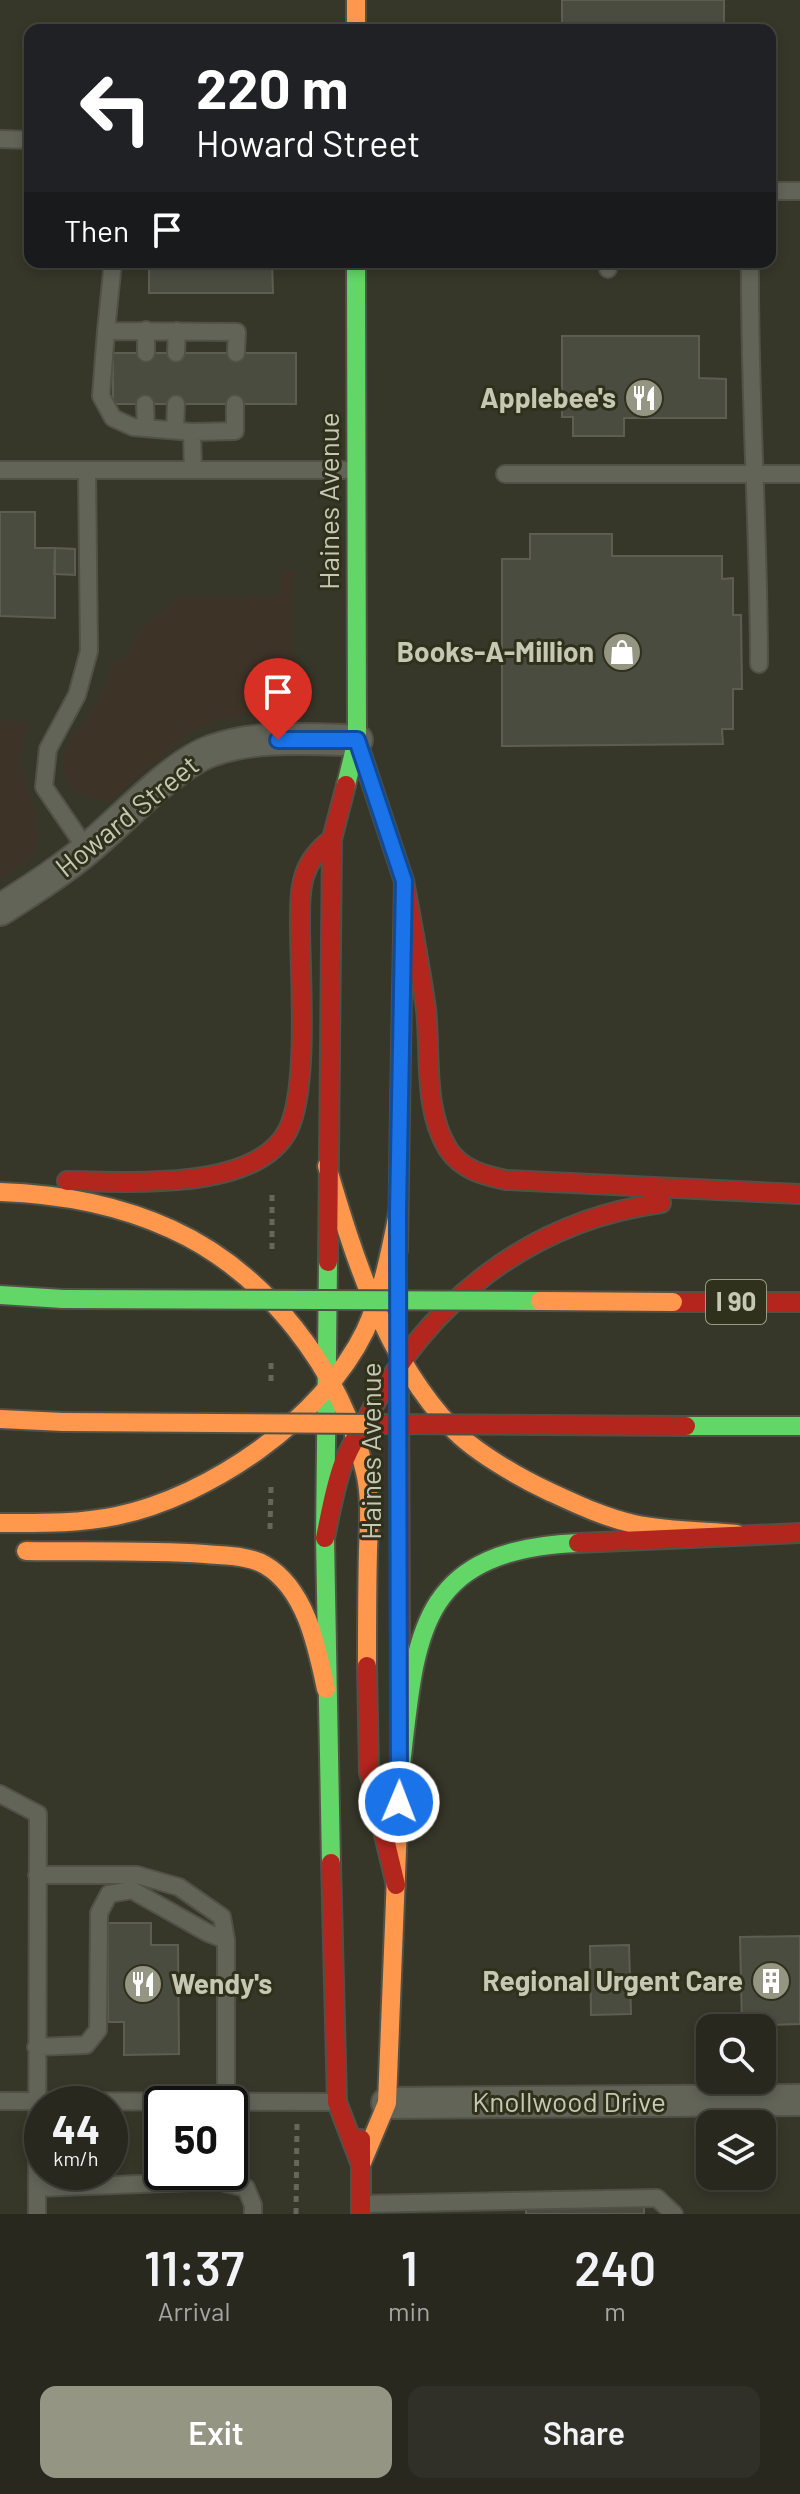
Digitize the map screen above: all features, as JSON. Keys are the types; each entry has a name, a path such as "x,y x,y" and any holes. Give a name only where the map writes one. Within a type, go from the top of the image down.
{"main road":[{"path":"356,0 356,24"},
{"name":"Haines Avenue","path":"337,2102 326,1689 327,1166 332,839 357,740 356,268"},
{"name":"Haines Avenue","path":"357,740 404,881 398,1213 400,1774 396,1885 378,2096 361,2165 361,2209"},
{"path":"0,1183 173,1179 238,1168 262,1158 278,1146 291,1123 300,1058 300,893 304,871 314,851 332,839"},
{"path":"404,881 427,1020 432,1096 446,1144 459,1162 477,1173 506,1180 800,1194"},
{"path":"327,1166 348,1238 400,1358 416,1384 453,1430 518,1477 590,1511 635,1524 737,1534"},
{"path":"0,1192 75,1199 133,1213 202,1246 254,1287 305,1339 355,1441 365,1473 368,1771 396,1885"},
{"path":"325,1538 340,1470 378,1394 413,1341 464,1288 508,1257 612,1213 653,1204 779,1193"},
{"path":"0,1523 80,1522 151,1506 182,1494 246,1457 301,1414 359,1343 386,1276 398,1213"},
{"name":"I 90","path":"0,1295 63,1299 800,1302"},
{"path":"0,1419 63,1422 800,1426"},
{"path":"400,1774 411,1693 431,1614 444,1592 466,1572 491,1557 528,1548 737,1534 800,1533"},
{"path":"7,1551 222,1555 262,1562 283,1579 301,1605 313,1633 326,1689"},
{"path":"329,1818 348,1870"},
{"path":"337,2102 355,2106 361,2119 361,2165"}],"street":[{"name":"Howard Street","path":"0,910 87,850 184,765 208,752 232,744 271,740 357,740"},
{"name":"Knollwood Drive","path":"378,2096 800,2100"}],"lane":[{"path":"0,139 24,140"},
{"path":"776,191 800,191"},
{"path":"112,268 101,396 113,418 133,427 235,431 235,404"},
{"path":"750,268 753,474 759,546 759,664"},
{"path":"146,330 146,353"},
{"path":"106,331 237,332 236,353"},
{"path":"176,353 177,331"},
{"path":"145,404 146,428"},
{"path":"176,404 193,470"},
{"path":"0,470 357,470"},
{"path":"87,470 89,651 77,695 48,749 44,787 87,850"},
{"path":"505,474 800,474"},
{"path":"0,1794 38,1814 36,2086"},
{"path":"37,1875 137,1875 179,1887 222,1917 226,1940 226,2086"},
{"path":"36,2047 86,2045 98,2030 99,1913 109,1894 132,1890 226,1940"},
{"path":"0,2101 24,2101"},
{"path":"248,2101 337,2102"},
{"path":"128,2184 217,2181 246,2188 253,2214"},
{"path":"37,2190 37,2214"},
{"path":"361,2209 657,2198 674,2214"}],"shaded area":[{"path":"282,569 293,569 292,675 279,693 268,698 269,711 219,719 191,731 109,802 78,793 63,769 64,757 75,733 101,695 110,663 123,658 139,632 180,597 280,596"},
{"path":"0,721 31,722 23,742 22,761 38,826 37,841 31,856 0,879"}],"building":[{"path":"562,0 724,0 724,24 562,24"},
{"path":"149,268 272,268 273,293 149,293"},
{"name":"Applebee's","path":"562,336 699,336 699,378 726,379 726,418 624,418 624,436 573,436 573,417 562,417"},
{"path":"113,353 296,353 296,404 113,404"},
{"path":"0,512 35,512 35,548 55,548 55,618 0,616"},
{"name":"Books-A-Million","path":"530,534 612,534 612,556 722,556 722,579 733,578 733,615 741,615 742,689 733,689 733,729 722,729 723,744 502,746 502,559 530,559"},
{"path":"55,548 75,549 75,575 54,574"},
{"name":"Wendy's","path":"108,1923 151,1923 151,1945 178,1945 179,2054 124,2055 124,2022 108,2022"},
{"name":"Regional Urgent Care","path":"800,1936 800,2024 776,2025 776,2014 742,2014 740,1937"},
{"path":"629,1945 631,2014 591,2015 590,1946"},
{"path":"526,2206 644,2206 644,2214 526,2214"}],"traffic: fast":[{"path":"346,785 357,740 356,268"},
{"path":"398,1250 400,1107"},
{"path":"328,1262 325,1538 331,1863"},
{"path":"0,1295 63,1299"},
{"path":"63,1299 540,1301"},
{"path":"686,1426 800,1426"},
{"path":"400,1774 420,1643 434,1610 454,1583 483,1563 524,1549 578,1543"}],"traffic: slow":[{"path":"356,0 356,24"},
{"path":"357,740 404,881 400,1107"},
{"path":"327,1166 348,1235 390,1338 428,1400 461,1437 524,1479 601,1514 647,1526 737,1534"},
{"path":"0,1192 87,1202 171,1229 206,1248 238,1271 295,1328 338,1397 354,1434 365,1472 369,1511 367,1666"},
{"path":"0,1523 87,1520 152,1506 189,1491 260,1449 321,1394 346,1363 365,1331 381,1288 398,1213"},
{"path":"540,1301 673,1302"},
{"path":"0,1419 63,1422"},
{"path":"63,1422 377,1424"},
{"path":"26,1551 236,1556 265,1565 291,1589 308,1620 326,1689"},
{"path":"361,2165 387,2103 400,1774 400,1642"}],"traffic: jam":[{"path":"328,1262 332,839 346,785"},
{"path":"67,1181 154,1181 220,1174 248,1165 272,1150 288,1130 295,1111 301,1060 300,899 308,867 321,848 332,839"},
{"path":"404,881 426,1009 431,1099 440,1133 448,1149 466,1167 506,1180 800,1194"},
{"path":"325,1538 339,1476 353,1442 392,1376 420,1338 452,1304 487,1274 526,1248 568,1228 613,1213 661,1203"},
{"path":"673,1302 800,1302"},
{"path":"399,1388 400,1642"},
{"path":"377,1424 686,1426"},
{"path":"578,1543 800,1533"},
{"path":"367,1666 369,1772 396,1885"},
{"path":"331,1863 337,2102 361,2165"},
{"path":"361,2139 361,2214"}],"place":[{"name":"Applebee's","path":"644,398"},
{"name":"Books-A-Million","path":"622,652"},
{"name":"Regional Urgent Care","path":"771,1981"},
{"name":"Wendy's","path":"143,1984"}],"route":[{"path":"278,740 357,740 404,881 398,1213 399,1802"}]}
